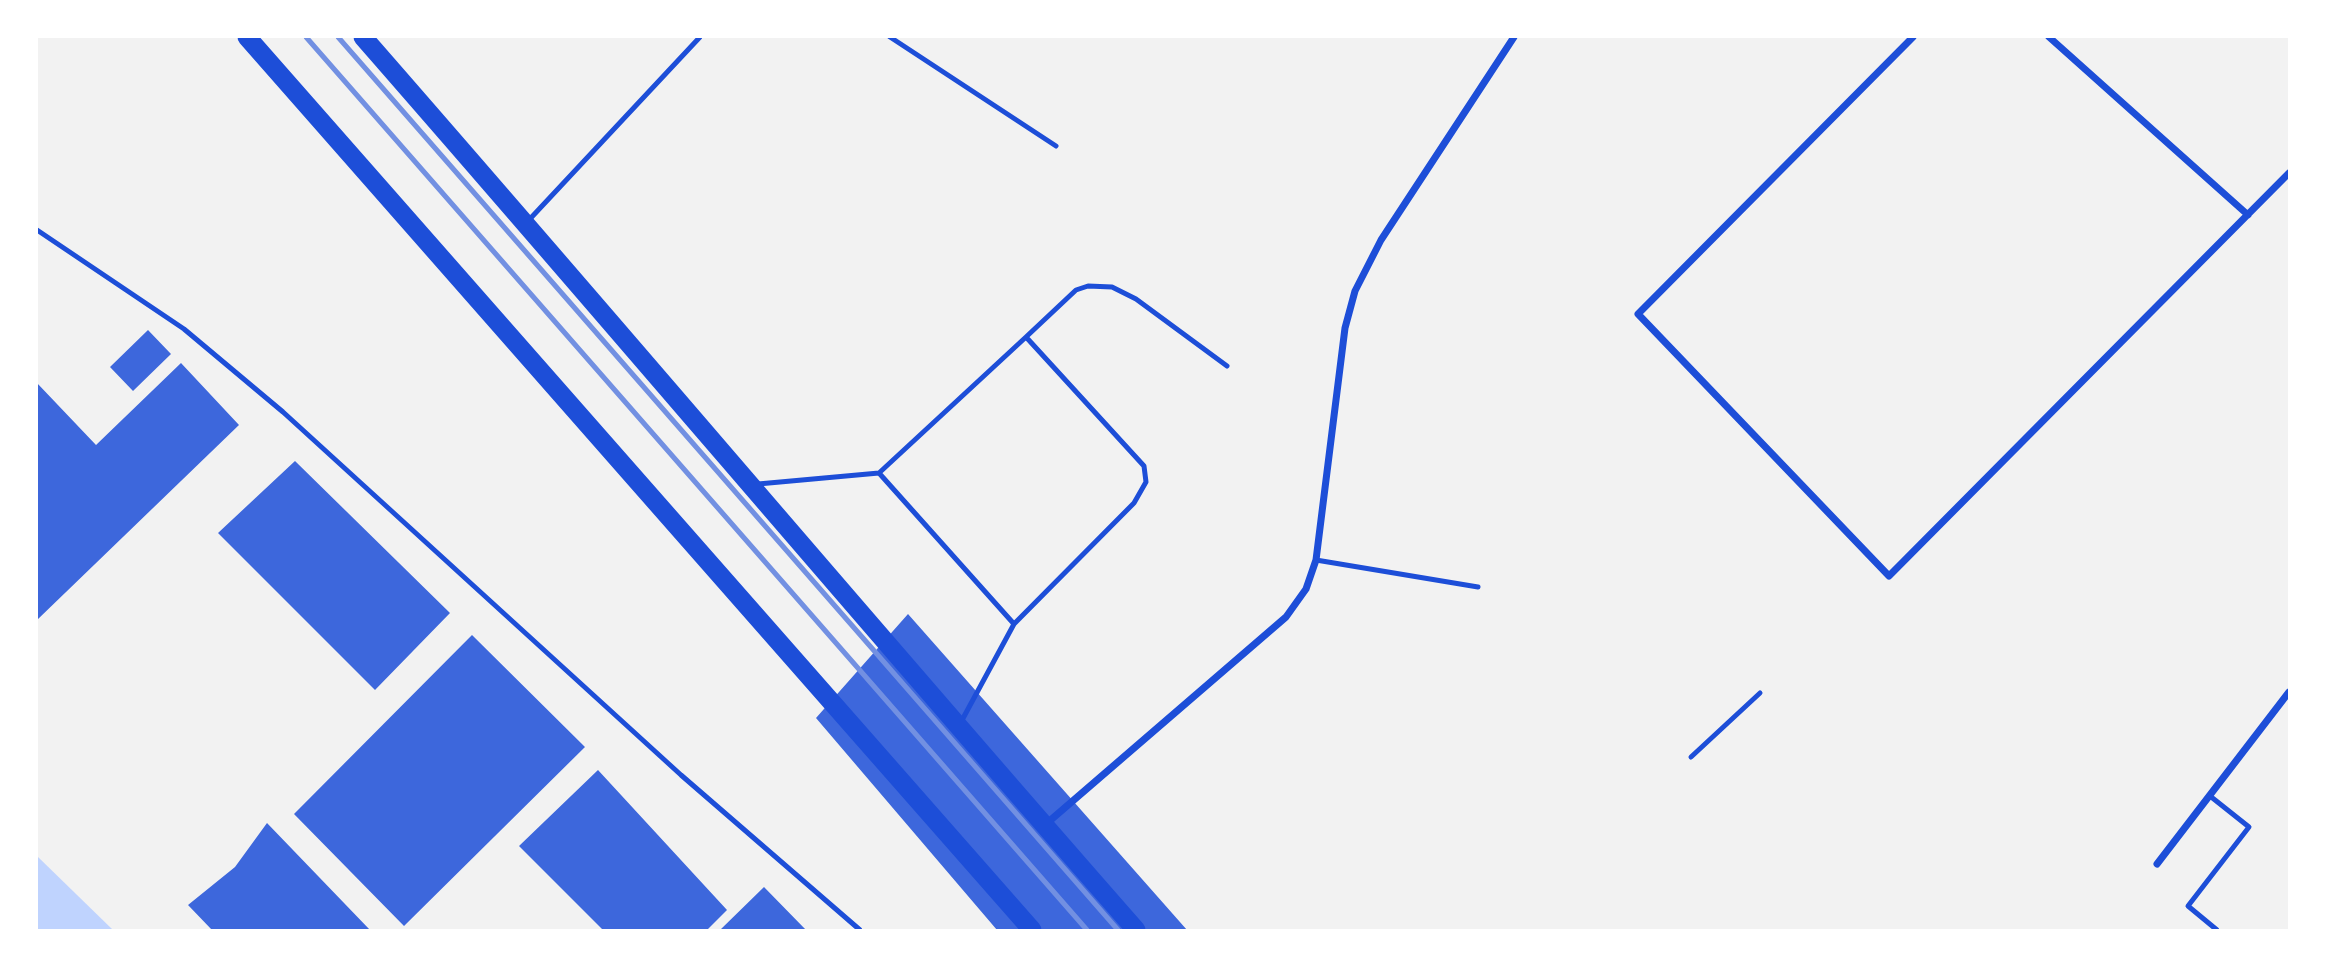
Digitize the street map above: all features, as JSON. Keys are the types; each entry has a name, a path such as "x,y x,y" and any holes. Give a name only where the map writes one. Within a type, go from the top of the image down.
{"highway":[{"path":"247,37 1028,929"},
{"path":"363,37 752,485 958,728 1136,930"}],"street":[{"path":"1044,825 1286,617 1306,589 1316,560 1345,328 1355,291 1381,240 1514,37"},
{"path":"1913,37 1638,314 1889,576 2289,173"},
{"path":"2049,37 2248,215"},
{"path":"2157,864 2289,692"}],"lane":[{"path":"526,223 700,37"},
{"path":"890,37 1056,146"},
{"path":"37,230 184,328 284,412 681,775 860,930"},
{"path":"752,485 879,473 1076,290 1088,286 1112,287 1136,299 1227,366"},
{"path":"958,728 1014,624 1134,503 1146,482 1144,466 1026,337"},
{"path":"879,473 1014,624"},
{"path":"1316,560 1478,587"},
{"path":"1691,757 1760,693"},
{"path":"2210,796 2249,827 2188,906 2217,930"}],"water":[{"path":"37,856 113,930 37,930"}],"building":[{"path":"148,330 171,354 133,391 110,367"},
{"path":"181,363 239,425 37,620 37,383 96,445"},
{"path":"295,461 450,613 375,690 218,533"},
{"path":"908,614 1187,930 997,930 816,718"},
{"path":"472,635 585,747 404,926 294,814"},
{"path":"598,770 727,910 707,930 603,930 519,846"},
{"path":"267,823 370,930 212,930 188,905 235,867"},
{"path":"764,887 806,930 720,930"}],"railway":[{"path":"306,37 1087,930"},
{"path":"338,37 1118,930"}]}
